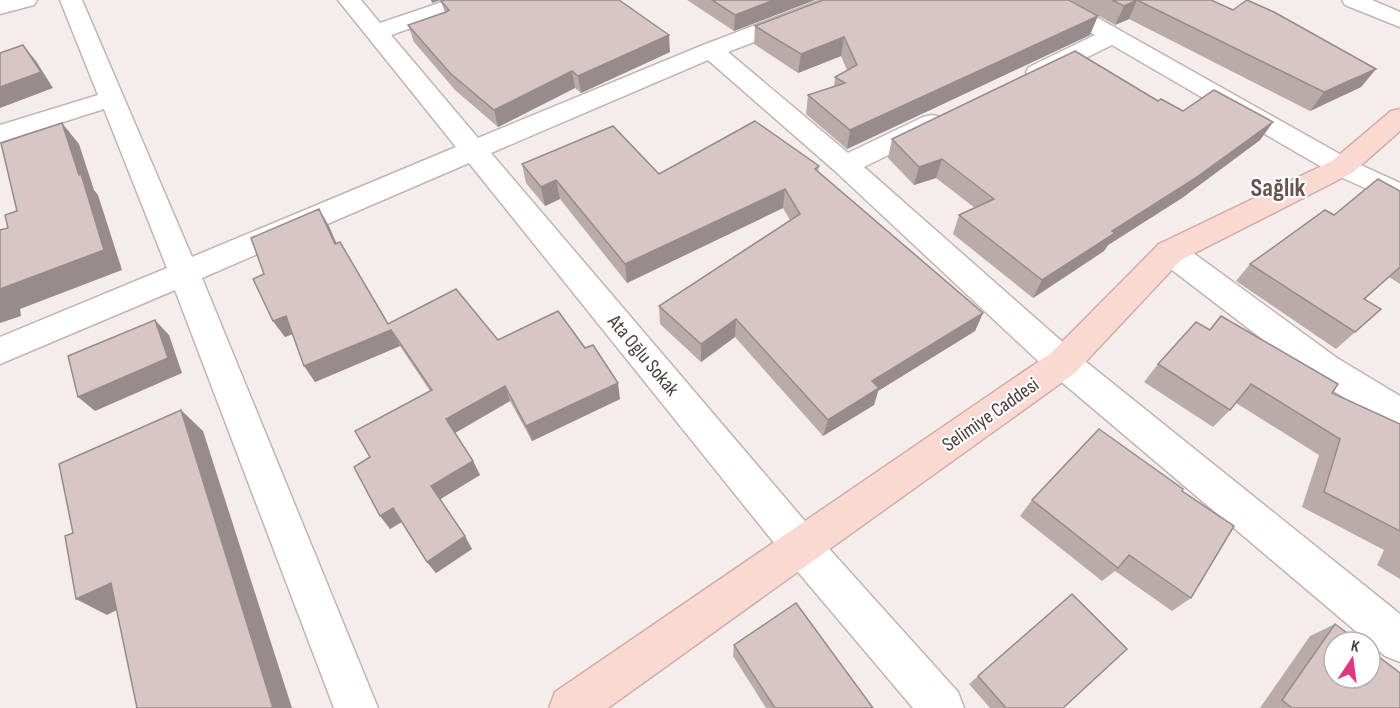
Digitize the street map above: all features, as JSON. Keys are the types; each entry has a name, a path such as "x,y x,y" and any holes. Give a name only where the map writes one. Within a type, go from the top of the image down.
{"street":[{"path":"0,7 26,0"},
{"path":"71,0 184,273 356,708"},
{"name":"Ata Oğlu Sokak","path":"349,0 801,546 942,708"},
{"path":"377,32 469,0"},
{"path":"0,351 711,50 841,0"},
{"path":"1050,0 1342,167 1400,194"},
{"path":"1353,0 1400,20"},
{"path":"1020,80 1114,35"},
{"path":"711,50 845,165 1063,363 1400,642"},
{"path":"0,134 112,98"},
{"path":"845,165 958,110"},
{"name":"Selimiye Caddesi","path":"571,708 1063,363 1170,252 1342,167 1400,117"},
{"path":"1170,252 1325,368 1400,414"}],"building":[{"path":"619,0 669,35 578,76 572,71 494,110 450,73 408,25 449,10 441,1"},
{"path":"712,0 774,0 735,15"},
{"path":"823,0 1069,0 1098,16 850,130 808,95 845,83 835,77 857,65 844,37 801,54 755,26"},
{"path":"1112,0 1137,0 1124,6"},
{"path":"1137,0 1211,0 1233,10 1247,0 1274,12 1376,69 1324,92"},
{"path":"23,45 41,72 0,87 0,53"},
{"path":"1075,51 1158,101 1161,99 1183,111 1214,90 1273,122 1194,179 1112,231 1115,233 1042,280 959,215 994,199 942,159 919,167 892,139"},
{"path":"755,121 819,166 815,169 983,313 872,381 879,388 828,420 736,319 701,344 659,306 800,214 785,189 625,264 556,180 541,187 522,164 613,126 659,174"},
{"path":"62,123 79,175 81,174 104,250 0,289 0,230 8,228 5,215 17,211 1,143"},
{"path":"1378,179 1400,191 1400,267 1364,299 1381,309 1355,332 1250,264 1325,210 1334,215"},
{"path":"319,209 335,244 340,242 388,324 456,289 498,340 558,311 585,348 593,345 618,383 526,426 505,386 446,419 473,461 431,486 465,536 427,562 393,508 380,516 354,467 370,457 355,431 432,390 391,330 304,366 286,316 273,321 253,279 264,274 251,238"},
{"path":"1221,316 1338,384 1332,393 1400,424 1400,531 1324,492 1340,439 1251,384 1230,410 1158,364 1196,322 1210,330"},
{"path":"155,320 168,358 78,397 68,356"},
{"path":"181,410 273,708 137,708 111,583 76,599 65,536 73,533 59,464"},
{"path":"1099,429 1183,489 1182,491 1234,526 1191,598 1129,555 1118,568 1032,500"},
{"path":"1072,594 1127,649 1063,708 1006,708 978,676"},
{"path":"796,603 873,708 775,708 734,645"},
{"path":"1335,624 1343,630 1331,630"},
{"path":"1322,643 1322,690 1382,690 1382,659 1400,673 1400,708 1292,708 1282,700"}],"district":[{"name":"Sağlık","path":"1278,187"}]}
